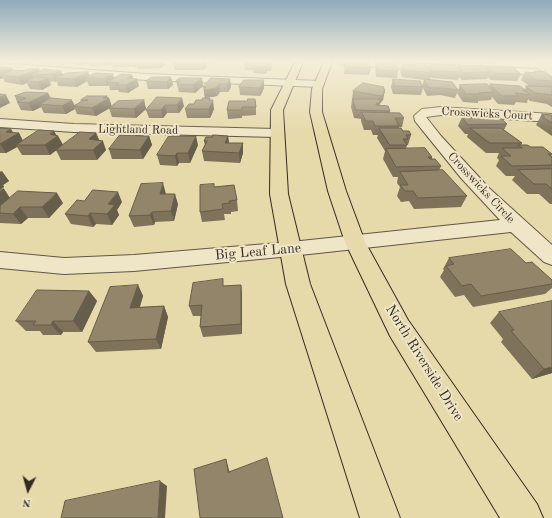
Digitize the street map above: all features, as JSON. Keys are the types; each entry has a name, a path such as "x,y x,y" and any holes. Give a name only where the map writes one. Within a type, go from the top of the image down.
{"main road":[{"path":"287,86 277,110 276,133 279,194 298,284 380,518"},
{"name":"North Riverside Drive","path":"319,86 316,112 337,191 355,242 399,328 522,518"}],"street":[{"name":"Crosswicks Court","path":"423,114 441,111 552,118"},
{"name":"Crosswicks Circle","path":"423,114 420,116 421,121 453,161 515,225 552,257"},
{"name":"Lightland Road","path":"0,122 74,128 276,133"},
{"name":"Big Leaf Lane","path":"0,260 64,266 134,263 291,249 515,225"}],"building":[{"path":"217,86 216,88 204,90 206,87 203,87"},
{"path":"240,86 261,86 260,88"},
{"path":"359,86 380,86 384,87 383,89 385,89 383,92 385,92 381,96 353,91"},
{"path":"428,86 455,86 458,90 443,88 429,88"},
{"path":"461,86 489,86 494,92 479,93 481,94 466,94"},
{"path":"492,86 520,86 531,95 515,93 519,96 502,96"},
{"path":"526,86 552,87 552,95 535,93"},
{"path":"26,92 48,93 28,103 17,102 26,98 15,96"},
{"path":"87,96 107,96 103,98 109,98 92,108 74,106 82,101 88,100 81,100"},
{"path":"157,97 182,98 177,105 165,105 161,110 146,110"},
{"path":"51,98 72,100 62,106 40,104"},
{"path":"203,98 210,98 209,100 213,100 209,109 185,109 189,104 194,104 196,100 202,100"},
{"path":"248,99 255,99 256,107 242,107 241,110 227,110 229,101 247,101"},
{"path":"353,99 379,99 380,102 376,105 388,106 390,111 356,110"},
{"path":"144,100 134,109 109,108 118,101"},
{"path":"362,112 400,113 404,118 395,118 399,126 375,126 373,121 366,121"},
{"path":"465,113 495,113 507,124 468,125 462,117 474,118"},
{"path":"542,114 552,115 552,123 541,116 544,116"},
{"path":"0,128 11,129 6,132 19,133 0,144"},
{"path":"379,128 401,128 403,131 409,131 411,135 406,135 408,139 403,139 407,145 390,145"},
{"path":"470,128 501,128 522,143 490,143"},
{"path":"39,130 54,131 50,134 58,136 45,145 16,145"},
{"path":"80,132 96,133 89,139 103,141 93,150 56,150"},
{"path":"120,135 149,136 140,150 109,149"},
{"path":"213,135 228,136 225,143 243,143 239,153 202,151 207,141 204,141 206,137 212,137"},
{"path":"169,136 196,136 188,153 177,153 175,156 157,155"},
{"path":"518,145 543,147 552,154 548,154 552,157 552,165 512,166 501,156 511,156 502,148 522,148"},
{"path":"425,148 432,157 428,157 430,159 435,159 441,166 396,167 386,149"},
{"path":"552,169 552,189 546,184 534,184 518,170"},
{"path":"443,170 467,196 418,198 413,191 405,191 400,185 408,185 400,172"},
{"path":"163,183 160,194 175,194 171,211 152,212 150,215 129,216 141,184"},
{"path":"214,184 214,187 234,185 237,200 222,204 223,209 200,212 200,185"},
{"path":"93,190 118,192 108,204 115,205 107,214 90,213 88,216 65,214 77,200 84,201"},
{"path":"18,191 57,193 42,207 20,207 13,214 0,213 0,206"},
{"path":"511,249 526,263 532,262 552,280 552,284 481,296 471,284 462,286 446,266 454,264 449,258"},
{"path":"223,279 223,286 241,285 241,324 200,327 202,305 189,306 193,283"},
{"path":"138,285 130,308 164,306 156,339 88,342 110,287"},
{"path":"37,290 89,291 73,321 53,321 51,325 33,325 36,321 16,321"},
{"path":"552,301 552,367 544,369 511,331 514,330 499,312"},
{"path":"267,458 283,518 200,518 194,469 226,459 228,472"},
{"path":"160,481 158,518 61,518 65,501"}]}
